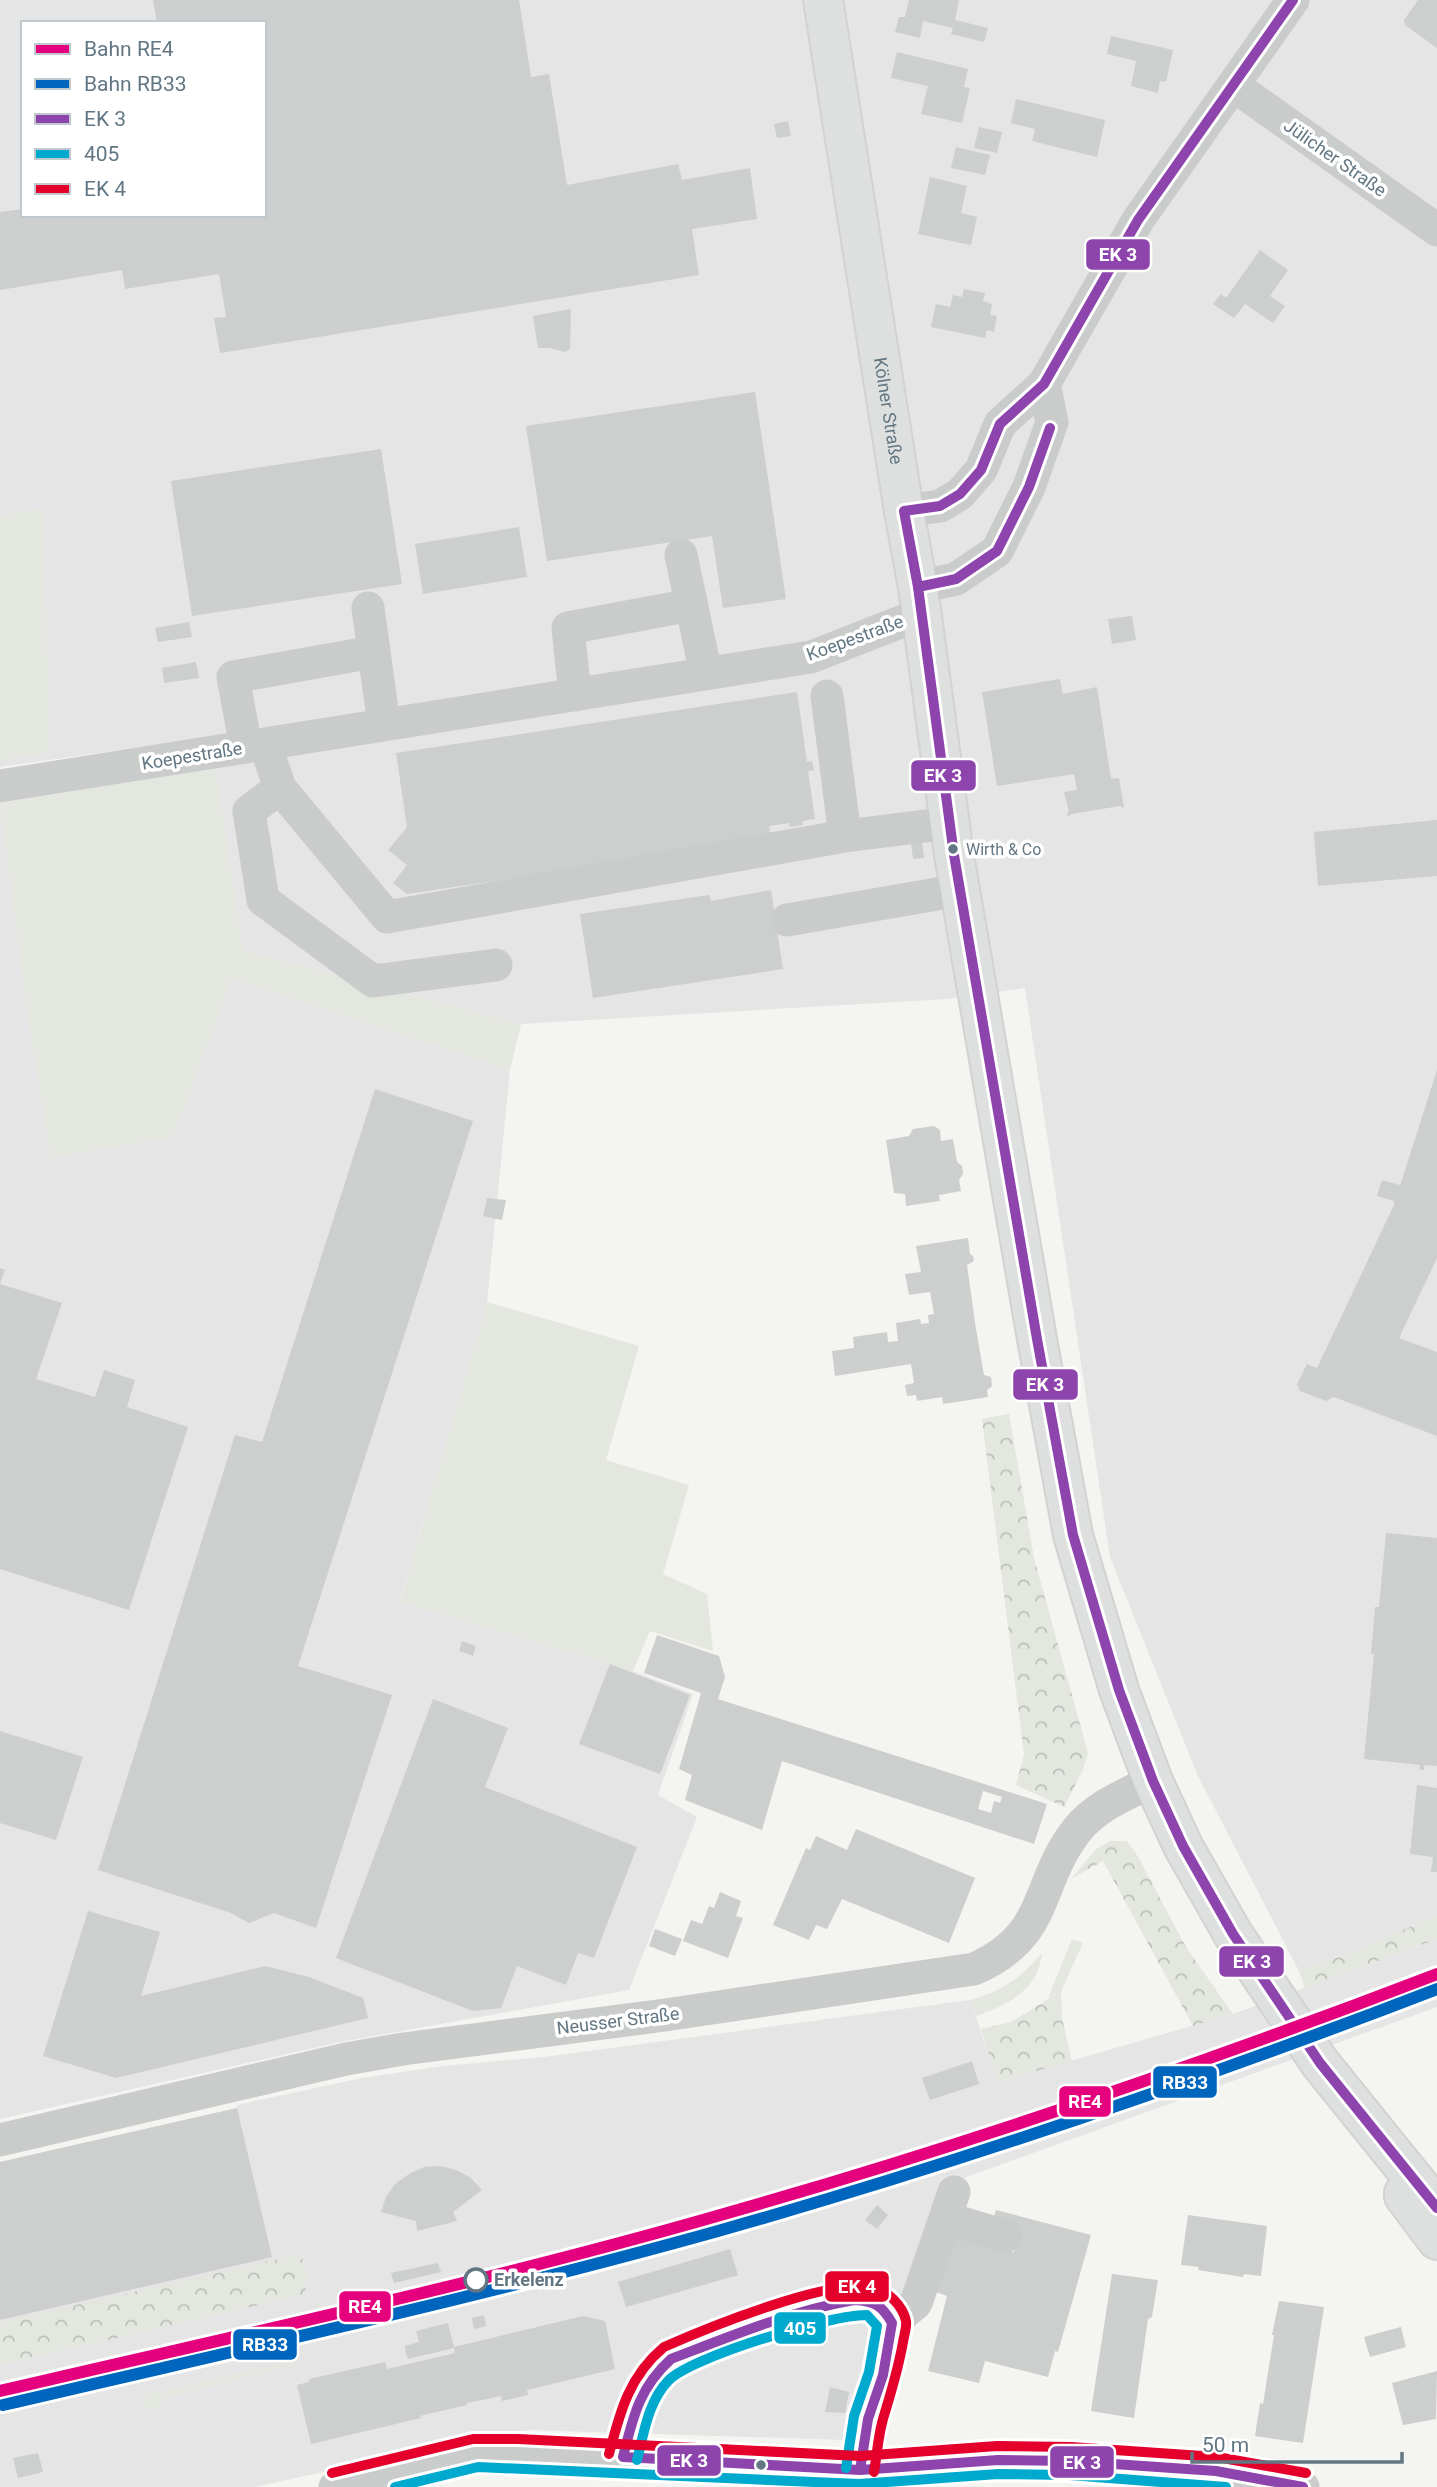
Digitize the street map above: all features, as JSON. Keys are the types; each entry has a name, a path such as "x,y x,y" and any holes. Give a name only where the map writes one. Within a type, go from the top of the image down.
{"main road":[{"name":"Kölner Straße","path":"823,0 920,601 949,823 1073,1535 1119,1690 1153,1781 1183,1846 1233,1934 1320,2063 1437,2208"},
{"path":"1406,2170 1404,2196 1437,2241"}],"street":[{"path":"904,511 940,506 960,495 981,470 1000,424 1044,384 1138,220 1293,0"},
{"name":"Jülicher Straße","path":"1233,85 1437,230"},
{"path":"920,601 997,551 1029,487 1052,422 1044,384"},
{"path":"681,555 706,674"},
{"name":"Koepestraße","path":"0,786 811,657 920,601"},
{"path":"575,695 568,628 691,605"},
{"path":"368,608 384,725"},
{"path":"373,652 233,677 256,745 280,788 387,916 845,836 949,823"},
{"path":"827,696 845,836"},
{"path":"280,788 249,811 263,900 373,981 496,965"},
{"path":"787,920 960,890"},
{"name":"Neusser Straße","path":"0,2140 255,2079 380,2053 665,2015 974,1969 992,1961 1014,1944 1030,1926 1058,1860 1077,1829 1093,1813 1153,1781"},
{"path":"892,2323 916,2303 950,2205 1006,2236"},
{"path":"624,2457 636,2407 647,2383 656,2371 671,2359 772,2322 829,2305 868,2300 884,2308 892,2323 883,2375 868,2419 857,2478"},
{"path":"335,2487 411,2479 476,2454 517,2453 624,2457 857,2478 995,2474 1070,2461 1216,2471 1303,2487"}],"shaded area":[{"path":"0,0 1437,0 1437,1915 1357,1950 1299,1971 1198,1776 1110,1557 1025,988 947,999 521,1024 243,950 210,737 0,767"},
{"path":"0,802 26,1003 51,1158 173,1137 232,978 510,1070 487,1302 400,1601 633,1671 693,1694 658,1795 697,1817 629,1990 335,2043 0,2119"},
{"path":"1437,1939 1437,2007 942,2186 877,2441 529,2430 430,2448 255,2487 0,2487 0,2162 362,2078 443,2066 544,2057 970,2000 998,2082 1233,2014"}],"green space":[{"path":"43,509 50,752 0,761 0,515"},
{"path":"216,768 243,950 521,1024 510,1070 232,978 173,1137 51,1158 26,1003 0,803"},
{"path":"487,1302 639,1346 606,1460 689,1485 663,1574 707,1594 713,1651 650,1631 633,1671 400,1602"},
{"path":"1009,1414 1034,1558 1088,1753 1083,1770 1064,1807 1016,1785 1024,1754 982,1419"},
{"path":"1110,1841 1127,1841 1137,1855 1186,1947 1233,2014 1193,2026 1103,1861 1071,1879 1096,1849"},
{"path":"1437,1915 1437,1939 1305,1988 1299,1971 1357,1950"},
{"path":"1072,1939 1083,1943 1061,1991 1048,1998"},
{"path":"1042,1953 1034,1977 1020,1994 976,2016 970,2000 1010,1982"},
{"path":"1061,1991 1062,2018 1072,2061 997,2082 981,2029 1011,2022"},
{"path":"301,2254 308,2281 304,2282 307,2294 0,2365 0,2322"},
{"path":"294,2360 296,2365 161,2399 163,2406 144,2410 140,2396"}],"building":[{"path":"153,0 519,0 531,77 549,74 567,185 678,164 682,180 750,168 757,219 692,229 699,275 220,353 214,318 226,317 219,274 125,289 122,270 0,290 0,212 21,209 21,217 266,217 266,21 157,21"},
{"path":"909,0 959,0 955,20 988,28 984,42 951,34 953,28 923,21 920,38 895,32 899,17 905,17"},
{"path":"1418,0 1437,0 1437,48 1405,25 1404,20"},
{"path":"1111,36 1173,50 1166,82 1160,81 1158,93 1131,86 1136,61 1107,54"},
{"path":"897,52 968,69 964,87 970,88 962,123 921,114 928,86 891,78"},
{"path":"1016,99 1105,120 1097,157 1032,141 1035,129 1011,123"},
{"path":"788,121 791,136 777,138 774,124"},
{"path":"979,127 1002,132 997,153 974,148"},
{"path":"956,147 990,155 985,175 951,168"},
{"path":"930,177 967,186 961,213 977,217 971,245 918,234"},
{"path":"1260,250 1288,270 1270,296 1285,306 1273,323 1245,304 1234,318 1213,304 1221,294 1226,298"},
{"path":"964,289 985,293 983,301 992,304 990,315 997,316 994,332 987,330 985,338 931,327 936,304 950,307 953,295 962,297"},
{"path":"571,309 570,349 565,352 538,348 533,316"},
{"path":"755,392 786,599 723,608 712,536 547,561 526,426"},
{"path":"381,449 402,584 192,616 171,481"},
{"path":"519,527 527,577 423,594 415,544"},
{"path":"1132,616 1136,640 1112,644 1108,619"},
{"path":"189,622 192,637 158,642 155,628"},
{"path":"196,662 199,678 164,683 162,668"},
{"path":"1060,679 1063,694 1097,687 1111,779 1119,778 1124,808 1120,806 1071,814 1068,817 1064,792 1077,790 1074,774 997,786 982,692"},
{"path":"797,692 807,762 812,761 814,770 808,771 815,819 803,821 803,825 790,827 789,823 769,826 771,840 407,894 393,883 407,865 388,850 407,827 396,753"},
{"path":"1437,820 1437,876 1318,886 1314,832"},
{"path":"922,842 924,858 913,859 911,843"},
{"path":"771,890 783,969 593,998 580,914 709,895 711,901"},
{"path":"1437,1070 1437,1258 1399,1338 1437,1352 1437,1436 1334,1397 1326,1401 1300,1391 1297,1384 1307,1364 1317,1368 1394,1205 1394,1201 1377,1196 1382,1180 1399,1185 1401,1183"},
{"path":"375,1089 473,1121 298,1666 392,1695 316,1928 274,1913 249,1923 231,1913 98,1870 235,1435 262,1442"},
{"path":"934,1126 940,1130 941,1141 953,1139 957,1162 962,1166 963,1174 959,1180 961,1191 939,1195 940,1201 906,1206 905,1194 894,1193 886,1140 909,1136 913,1129"},
{"path":"487,1198 506,1200 502,1220 483,1216"},
{"path":"968,1238 970,1254 974,1261 967,1265 976,1329 984,1375 991,1377 992,1386 987,1390 988,1397 943,1404 942,1397 917,1401 916,1395 907,1396 905,1385 914,1383 911,1364 835,1376 832,1351 854,1348 853,1337 887,1332 888,1342 898,1341 896,1323 920,1319 921,1324 929,1323 928,1315 934,1314 930,1292 909,1295 905,1274 921,1272 916,1246"},
{"path":"0,1268 5,1270 0,1284"},
{"path":"0,1284 62,1303 36,1379 95,1397 104,1370 135,1380 127,1407 188,1427 129,1610 0,1569"},
{"path":"1386,1533 1437,1538 1437,1766 1424,1765 1424,1770 1419,1769 1420,1765 1364,1759 1374,1654 1371,1654 1375,1607 1379,1607"},
{"path":"657,1635 719,1656 725,1677 718,1699 1047,1804 1034,1844 782,1761 762,1830 685,1800 692,1775 679,1769 701,1693 644,1673","holes":["983,1791 1002,1797 1000,1803 994,1801 991,1813 978,1809"]},
{"path":"462,1641 476,1646 473,1656 459,1651"},
{"path":"610,1664 690,1695 660,1774 579,1744"},
{"path":"433,1699 508,1728 485,1787 637,1847 594,1958 578,1953 566,1985 517,1966 501,2008 473,2011 336,1958"},
{"path":"0,1731 83,1757 56,1840 0,1823"},
{"path":"1417,1785 1437,1788 1437,1872 1431,1872 1433,1857 1410,1854"},
{"path":"856,1829 975,1878 949,1943 842,1899 827,1929 816,1925 809,1940 773,1925 806,1848 810,1850 816,1836 847,1850"},
{"path":"720,1892 741,1901 736,1916 743,1918 728,1958 683,1941 691,1920 702,1924 709,1906 714,1908"},
{"path":"88,1911 160,1932 141,1996 265,1966 309,1977 363,1998 368,2018 116,2078 43,2056"},
{"path":"655,1929 682,1939 675,1956 649,1946"},
{"path":"972,2061 979,2084 930,2100 922,2078"},
{"path":"237,2108 272,2257 0,2320 0,2162"},
{"path":"441,2166 471,2178 482,2190 453,2212 457,2221 417,2231 416,2221 381,2212 386,2197 395,2184 424,2167"},
{"path":"877,2205 888,2215 877,2229 865,2220"},
{"path":"996,2210 1091,2235 1058,2352 1055,2351 1048,2377 985,2361 979,2383 928,2371 947,2296 936,2292 954,2234 1014,2252 1020,2232 992,2224"},
{"path":"1188,2215 1267,2226 1261,2276 1244,2274 1243,2277 1181,2265"},
{"path":"730,2249 738,2275 626,2307 618,2282"},
{"path":"438,2263 441,2272 394,2283 391,2273"},
{"path":"1112,2274 1158,2280 1152,2317 1148,2319 1134,2418 1091,2411"},
{"path":"1279,2301 1324,2307 1303,2443 1255,2436 1260,2403 1263,2404"},
{"path":"484,2315 486,2326 474,2329 472,2318"},
{"path":"583,2316 605,2321 615,2369 527,2390 528,2395 502,2401 501,2396 467,2403 420,2416 421,2418 311,2444 297,2385 309,2382 309,2379 385,2362 387,2369 455,2353 454,2348 408,2359 406,2354 405,2346 419,2342 416,2331 448,2323 454,2347"},
{"path":"1401,2327 1406,2347 1370,2357 1364,2337"},
{"path":"1437,2371 1436,2419 1403,2425 1392,2383"},
{"path":"830,2387 849,2392 845,2413 825,2412"},
{"path":"38,2453 43,2472 18,2478 13,2458"}],"rail line":[{"name":"RE4","path":"0,2391 539,2264 808,2190 1080,2103 1437,1974"},
{"name":"RB33","path":"3,2405 540,2278 809,2205 1080,2118 1259,2056 1437,1989"}],"transit line":[{"path":"1293,0 1138,220 1044,384 1000,424 981,470 960,494 940,506 904,511 918,587 954,855 1037,1339 1073,1535 1119,1690 1153,1781 1183,1846 1233,1934 1320,2063 1437,2208"},
{"path":"918,587 956,579 997,551 1029,487 1050,428"},
{"path":"609,2454 622,2409 634,2383 642,2370 664,2347 738,2317 799,2297 853,2286 873,2287 884,2291 894,2300 902,2310 906,2323 897,2372 881,2425 874,2472"},
{"path":"854,2300 877,2305 892,2323 883,2375 868,2419 860,2470 623,2457 634,2416 644,2392 671,2359 784,2317 854,2300"},
{"name":"405","path":"637,2460 656,2398 668,2381 681,2371 732,2349 795,2329 867,2315 877,2326 869,2372 854,2416 846,2468"},
{"path":"332,2473 473,2439 860,2456 997,2446 1071,2447 1217,2457 1306,2473"},
{"path":"860,2470 998,2460 1070,2461 1216,2471 1303,2487"},
{"name":"405","path":"395,2487 478,2467 859,2484 998,2474 1069,2475 1226,2487"}],"place":[{"name":"Wirth & Co","path":"953,849"},
{"name":"Erkelenz","path":"476,2280"}]}
